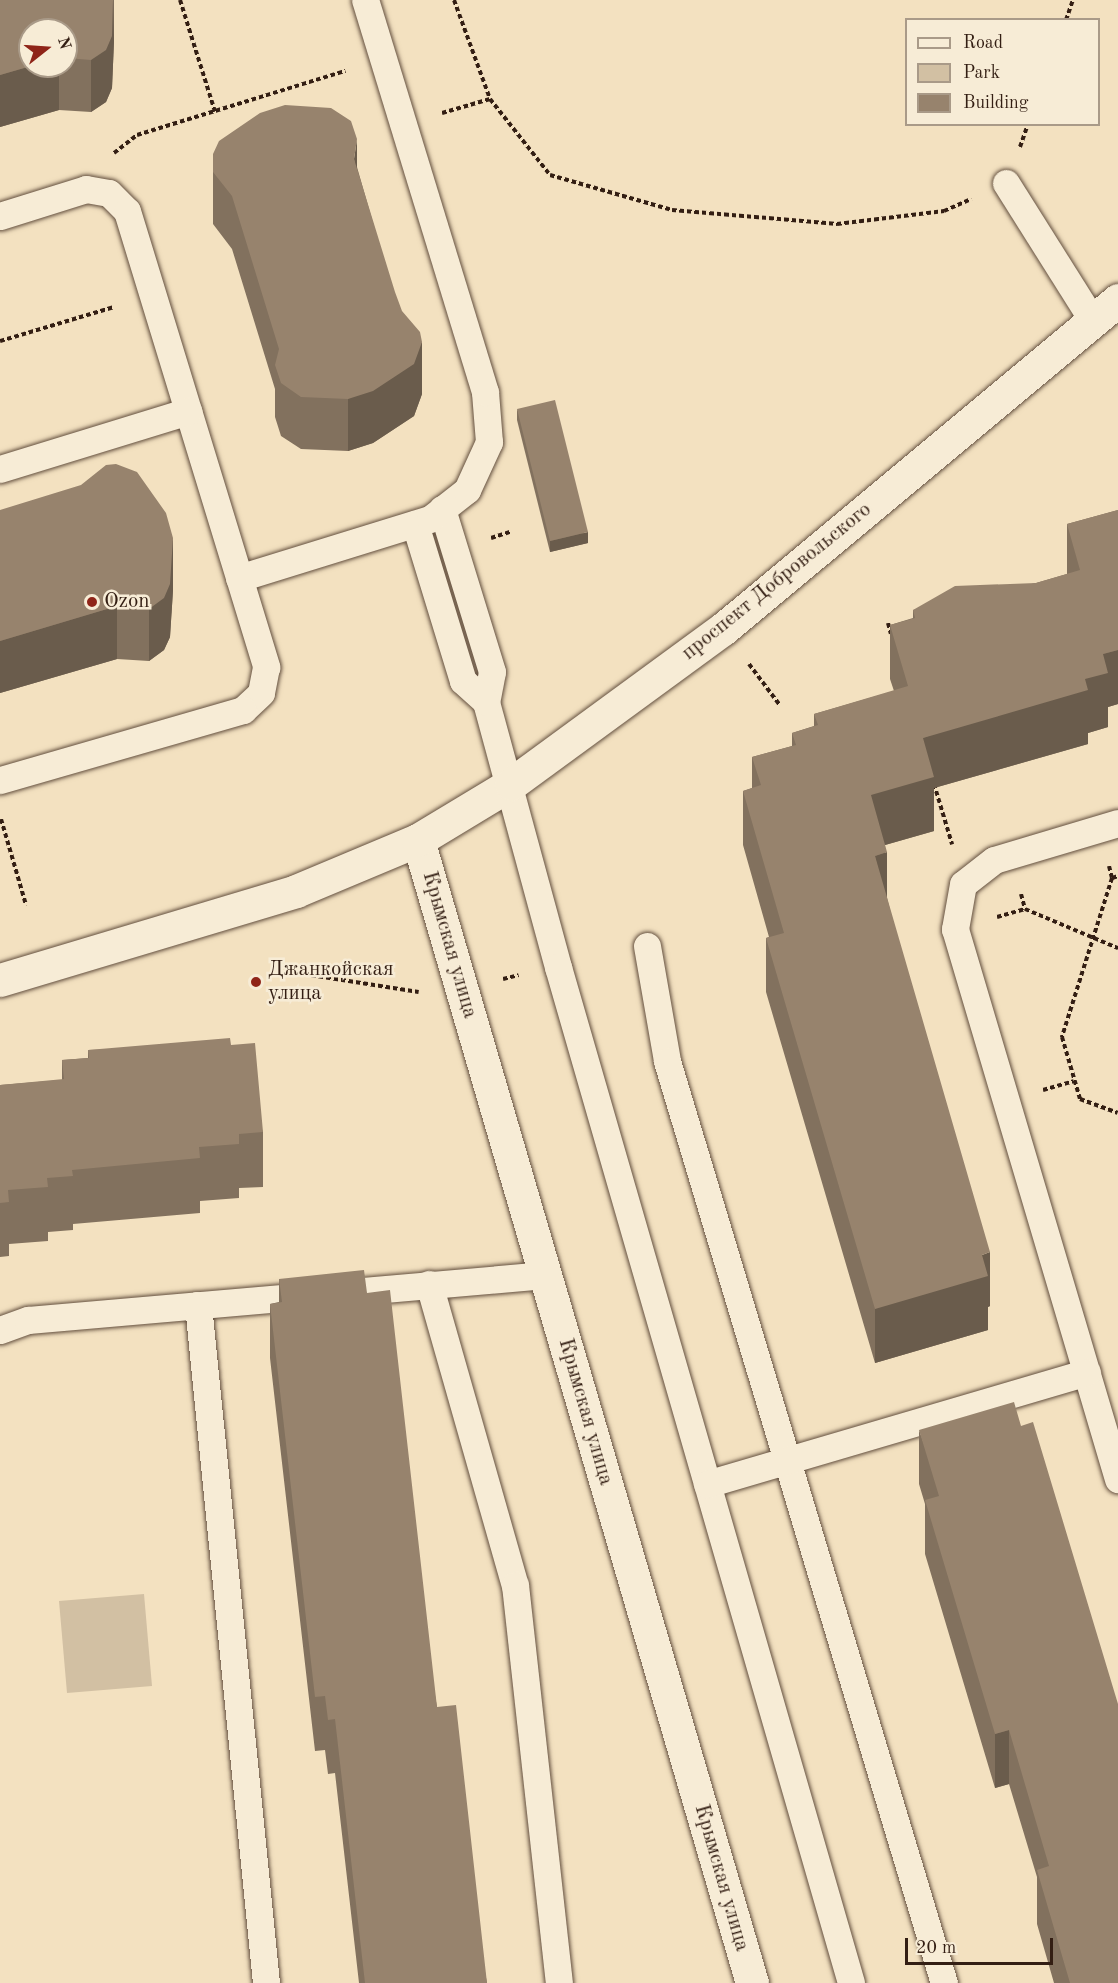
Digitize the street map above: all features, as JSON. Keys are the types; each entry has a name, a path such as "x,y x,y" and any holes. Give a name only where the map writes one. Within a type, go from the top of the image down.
{"street":[{"name":"проспект Добровольского","path":"418,840 511,784 791,576 1118,300"},
{"path":"0,980 296,891 418,840"},
{"name":"Крымская улица","path":"418,840 752,1983"}],"lane":[{"path":"239,578 415,524 442,509 467,490 489,442 485,392 365,0"},
{"path":"1006,183 1092,321"},
{"path":"0,216 86,189 109,193 127,211 267,667 261,693 243,710 0,780"},
{"path":"0,469 188,411"},
{"path":"442,509 492,672 486,702 511,784 558,967 851,1983"},
{"path":"415,524 463,681 486,702"},
{"path":"1108,826 994,860 963,884 956,929 1086,1372 1111,1429 1118,1479"},
{"path":"647,946 667,1061 944,1983"},
{"path":"0,1330 28,1320 545,1275"},
{"path":"429,1284 514,1586 558,1983"},
{"path":"198,1305 266,1983"},
{"path":"707,1484 1086,1372"}],"path":[{"path":"180,0 215,112"},
{"path":"453,0 490,99 550,175 672,210 837,224 944,211 1006,183"},
{"path":"1067,18 1073,0"},
{"path":"86,189 107,159 137,135 383,60"},
{"path":"404,125 490,99"},
{"path":"0,341 153,295"},
{"path":"888,623 894,644"},
{"path":"743,656 779,704"},
{"path":"933,778 963,884"},
{"path":"0,816 26,905"},
{"path":"1108,826 1112,878 1062,1037 1080,1099 1118,1113"},
{"path":"1009,855 1025,909 1118,948"},
{"path":"1112,878 1118,876"},
{"path":"304,974 421,993"},
{"path":"497,980 525,974"}],"green space":[{"path":"144,1594 152,1686 67,1693 59,1601"}],"building":[{"path":"0,0 113,0 112,36 106,50 91,60 78,59 78,18 18,18 18,70 0,75"},
{"path":"285,105 331,108 351,121 357,139 354,159 395,292 402,311 420,332 422,342 414,364 373,391 348,399 301,397 281,383 275,365 279,349 232,196 213,172 213,154 219,141 260,113"},
{"path":"555,400 588,532 550,541 517,409"},
{"path":"116,464 137,472 166,513 173,538 170,584 164,598 149,609 117,606 0,641 0,510 81,485 106,465"},
{"path":"1118,510 1118,650 1103,654 1108,673 1085,679 1088,690 923,738 934,777 871,795 887,852 875,856 990,1252 982,1255 988,1276 875,1309 766,938 784,933 743,791 761,785 752,757 796,745 792,733 818,725 814,714 908,686 890,625 915,618 913,610 955,586 1036,583 1080,570 1067,524"},
{"path":"230,1038 231,1045 255,1043 263,1132 239,1134 239,1144 199,1147 200,1158 72,1170 73,1176 47,1178 48,1187 8,1190 9,1202 0,1203 0,1085 64,1079 62,1060 89,1058 88,1050"},
{"path":"364,1270 367,1293 390,1290 437,1707 456,1705 487,1983 365,1983 335,1719 328,1720 325,1696 315,1697 270,1304 282,1302 279,1279"},
{"path":"1014,1402 1021,1426 1033,1422 1118,1704 1118,1983 1070,1983 1037,1870 1049,1866 1009,1730 995,1734 925,1500 939,1496 919,1430"}],"place":[{"name":"Ozon","path":"92,602"},
{"name":"Джанкойская улица","path":"256,982"}]}
